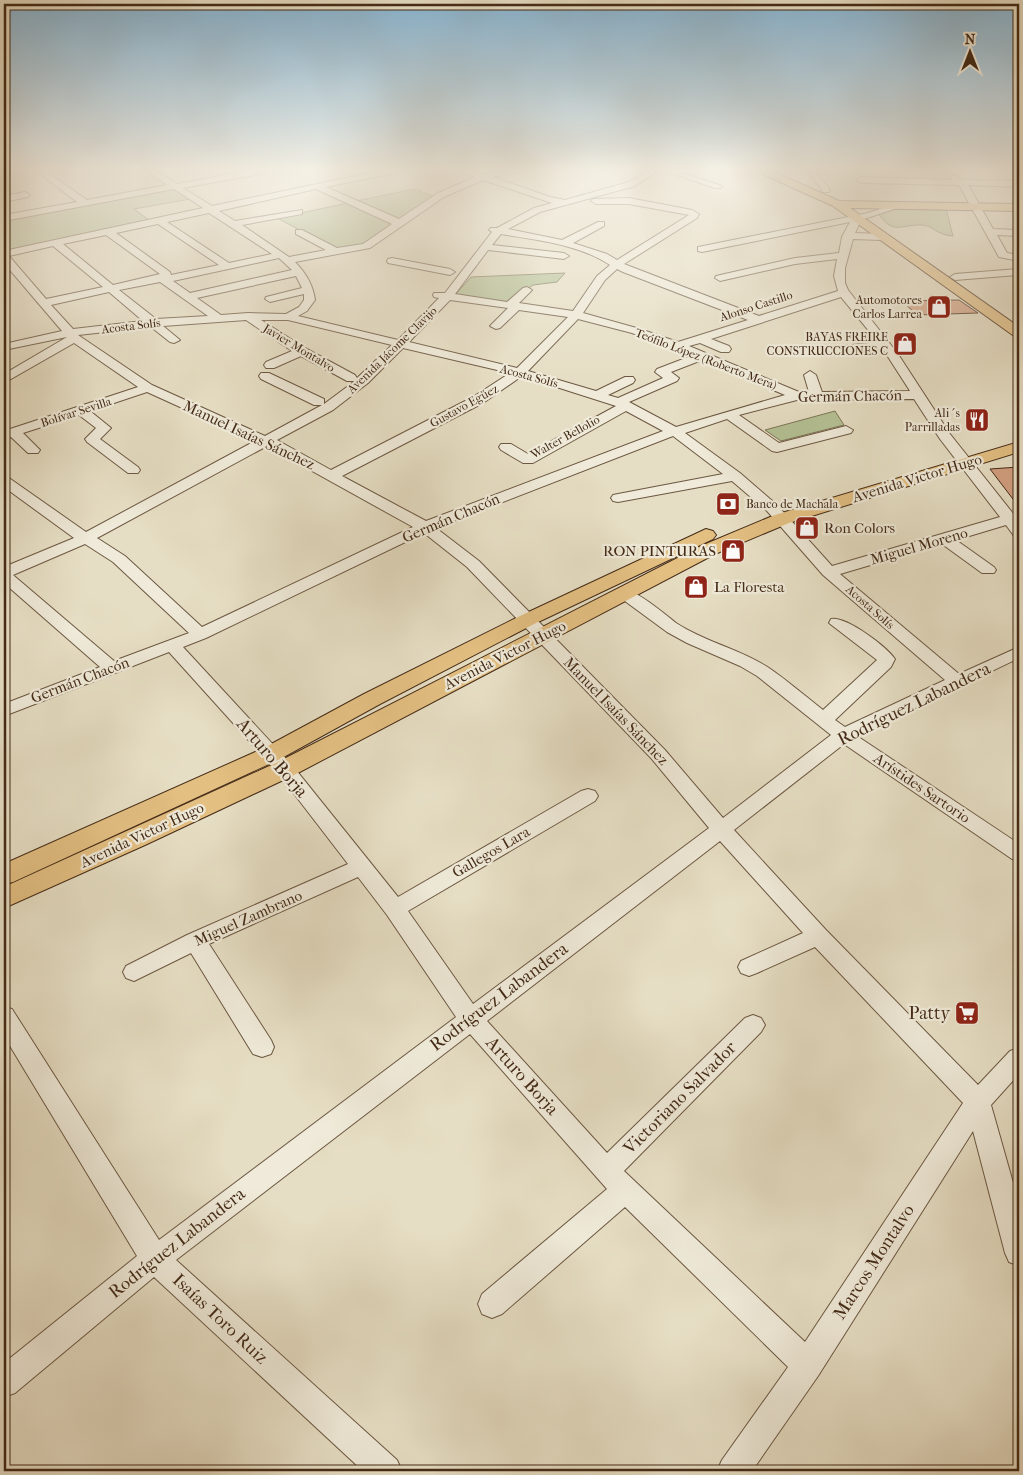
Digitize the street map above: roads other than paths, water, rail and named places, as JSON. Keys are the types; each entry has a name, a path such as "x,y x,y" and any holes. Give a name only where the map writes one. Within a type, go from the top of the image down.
{"main road":[{"path":"885,239 1019,333"},
{"path":"897,239 1019,320"},
{"name":"Avenida Victor Hugo","path":"4,898 136,839 278,762 535,628 690,541 960,456 990,442 1019,434"},
{"name":"Avenida Victor Hugo","path":"990,442 1019,438"},
{"name":"Avenida Victor Hugo","path":"960,456 1019,447"},
{"name":"Avenida Victor Hugo","path":"535,628 624,593 777,514"},
{"name":"Avenida Victor Hugo","path":"4,875 116,823 278,762"}],"street":[{"path":"4,256 73,239"},
{"path":"119,239 166,274 164,279"},
{"path":"187,239 227,266"},
{"path":"256,239 284,257 299,272 309,290 310,300 308,305 288,317"},
{"path":"312,239 335,251"},
{"path":"43,303 227,266 366,246 376,239"},
{"name":"Avenida Jácome Clavijo","path":"442,295 456,265 477,239"},
{"name":"Avenida Jácome Clavijo","path":"4,574 268,441 347,394 364,380 395,343 442,295 492,239"},
{"path":"548,239 566,242 603,256 616,265 758,320"},
{"path":"566,242 572,239"},
{"name":"Gustavo Egüez","path":"332,475 478,400 520,372 576,314 601,278 616,265 658,239"},
{"path":"702,249 740,239"},
{"path":"847,239 840,282 843,293 886,345 917,395 960,456 1019,533"},
{"path":"993,239 1003,255 1017,258"},
{"path":"55,243 174,340"},
{"path":"485,248 564,256"},
{"path":"720,278 795,261 844,255"},
{"name":"Manuel Isaías Sánchez","path":"4,256 72,336 148,388 268,441 332,475 425,527 473,564 658,754 742,852 818,936 978,1102"},
{"path":"392,261 456,265"},
{"path":"189,296 299,272"},
{"path":"955,278 1019,272"},
{"path":"164,279 219,318"},
{"path":"270,299 309,290"},
{"path":"496,326 527,290"},
{"name":"Alonso Castillo","path":"678,346 843,293"},
{"name":"Teófilo López (Roberto Mera)","path":"442,295 576,314 636,331 678,346 797,396"},
{"name":"Acosta Solís","path":"4,347 152,323 248,316 288,317 520,372 598,395 622,404 674,431 735,476 777,514 829,572 957,682"},
{"name":"Javier Montalvo","path":"248,316 301,352 351,378"},
{"path":"4,379 72,336"},
{"path":"701,338 725,349"},
{"name":"Avenida Jácome Clavijo","path":"4,565 82,536 254,436 319,402 395,343"},
{"path":"818,353 886,345"},
{"path":"301,352 268,370 319,402"},
{"name":"Walter Bellolio","path":"506,447 528,460 622,404 673,378 661,372 702,356"},
{"path":"810,375 817,396"},
{"path":"598,395 629,380"},
{"name":"Bolívar Sevilla","path":"9,434 148,388"},
{"name":"Germán Chacón","path":"4,710 200,634 425,527 528,485 674,431 797,396 917,395"},
{"path":"81,410 104,428 92,439 133,470"},
{"path":"729,414 777,448 846,430"},
{"path":"9,434 33,450"},
{"path":"618,498 735,476"},
{"path":"4,481 82,536 119,559 200,634"},
{"name":"Miguel Moreno","path":"829,572 1010,519"},
{"path":"946,539 988,570"},
{"path":"4,574 112,668"},
{"name":"Arístides Sartorio","path":"624,593 686,636 746,662 763,672 843,735 1019,854"},
{"path":"825,720 885,663 886,659 879,650 837,623"},
{"name":"Arturo Borja","path":"172,645 278,762 362,867 395,909 470,1018 616,1180 806,1365"},
{"name":"Rodríguez Labandera","path":"4,1382 155,1259 843,735 1019,652"},
{"name":"Gallegos Lara","path":"395,909 588,796"},
{"name":"Miguel Zambrano","path":"134,972 195,941 362,867"},
{"path":"750,967 818,936"},
{"path":"195,941 262,1047"},
{"name":"Isaías Toro Ruiz","path":"4,1016 155,1259 386,1471"},
{"name":"Victoriano Salvador","path":"492,1304 616,1180 753,1025"},
{"name":"Marcos Montalvo","path":"733,1471 806,1365 978,1102 1019,1058"},
{"path":"978,1102 1019,1253"}],"place":[{"name":"Automotores Carlos Larrea","path":"939,307"},
{"name":"BAYAS FREIRE CONSTRUCCIONES C","path":"905,344"},
{"name":"Ali´s Parrilladas","path":"977,420"},
{"name":"Banco de Machala","path":"728,504"},
{"name":"Ron Colors","path":"807,528"},
{"name":"RON PINTURAS","path":"733,551"},
{"name":"La Floresta","path":"696,587"},
{"name":"Patty","path":"967,1013"}]}
